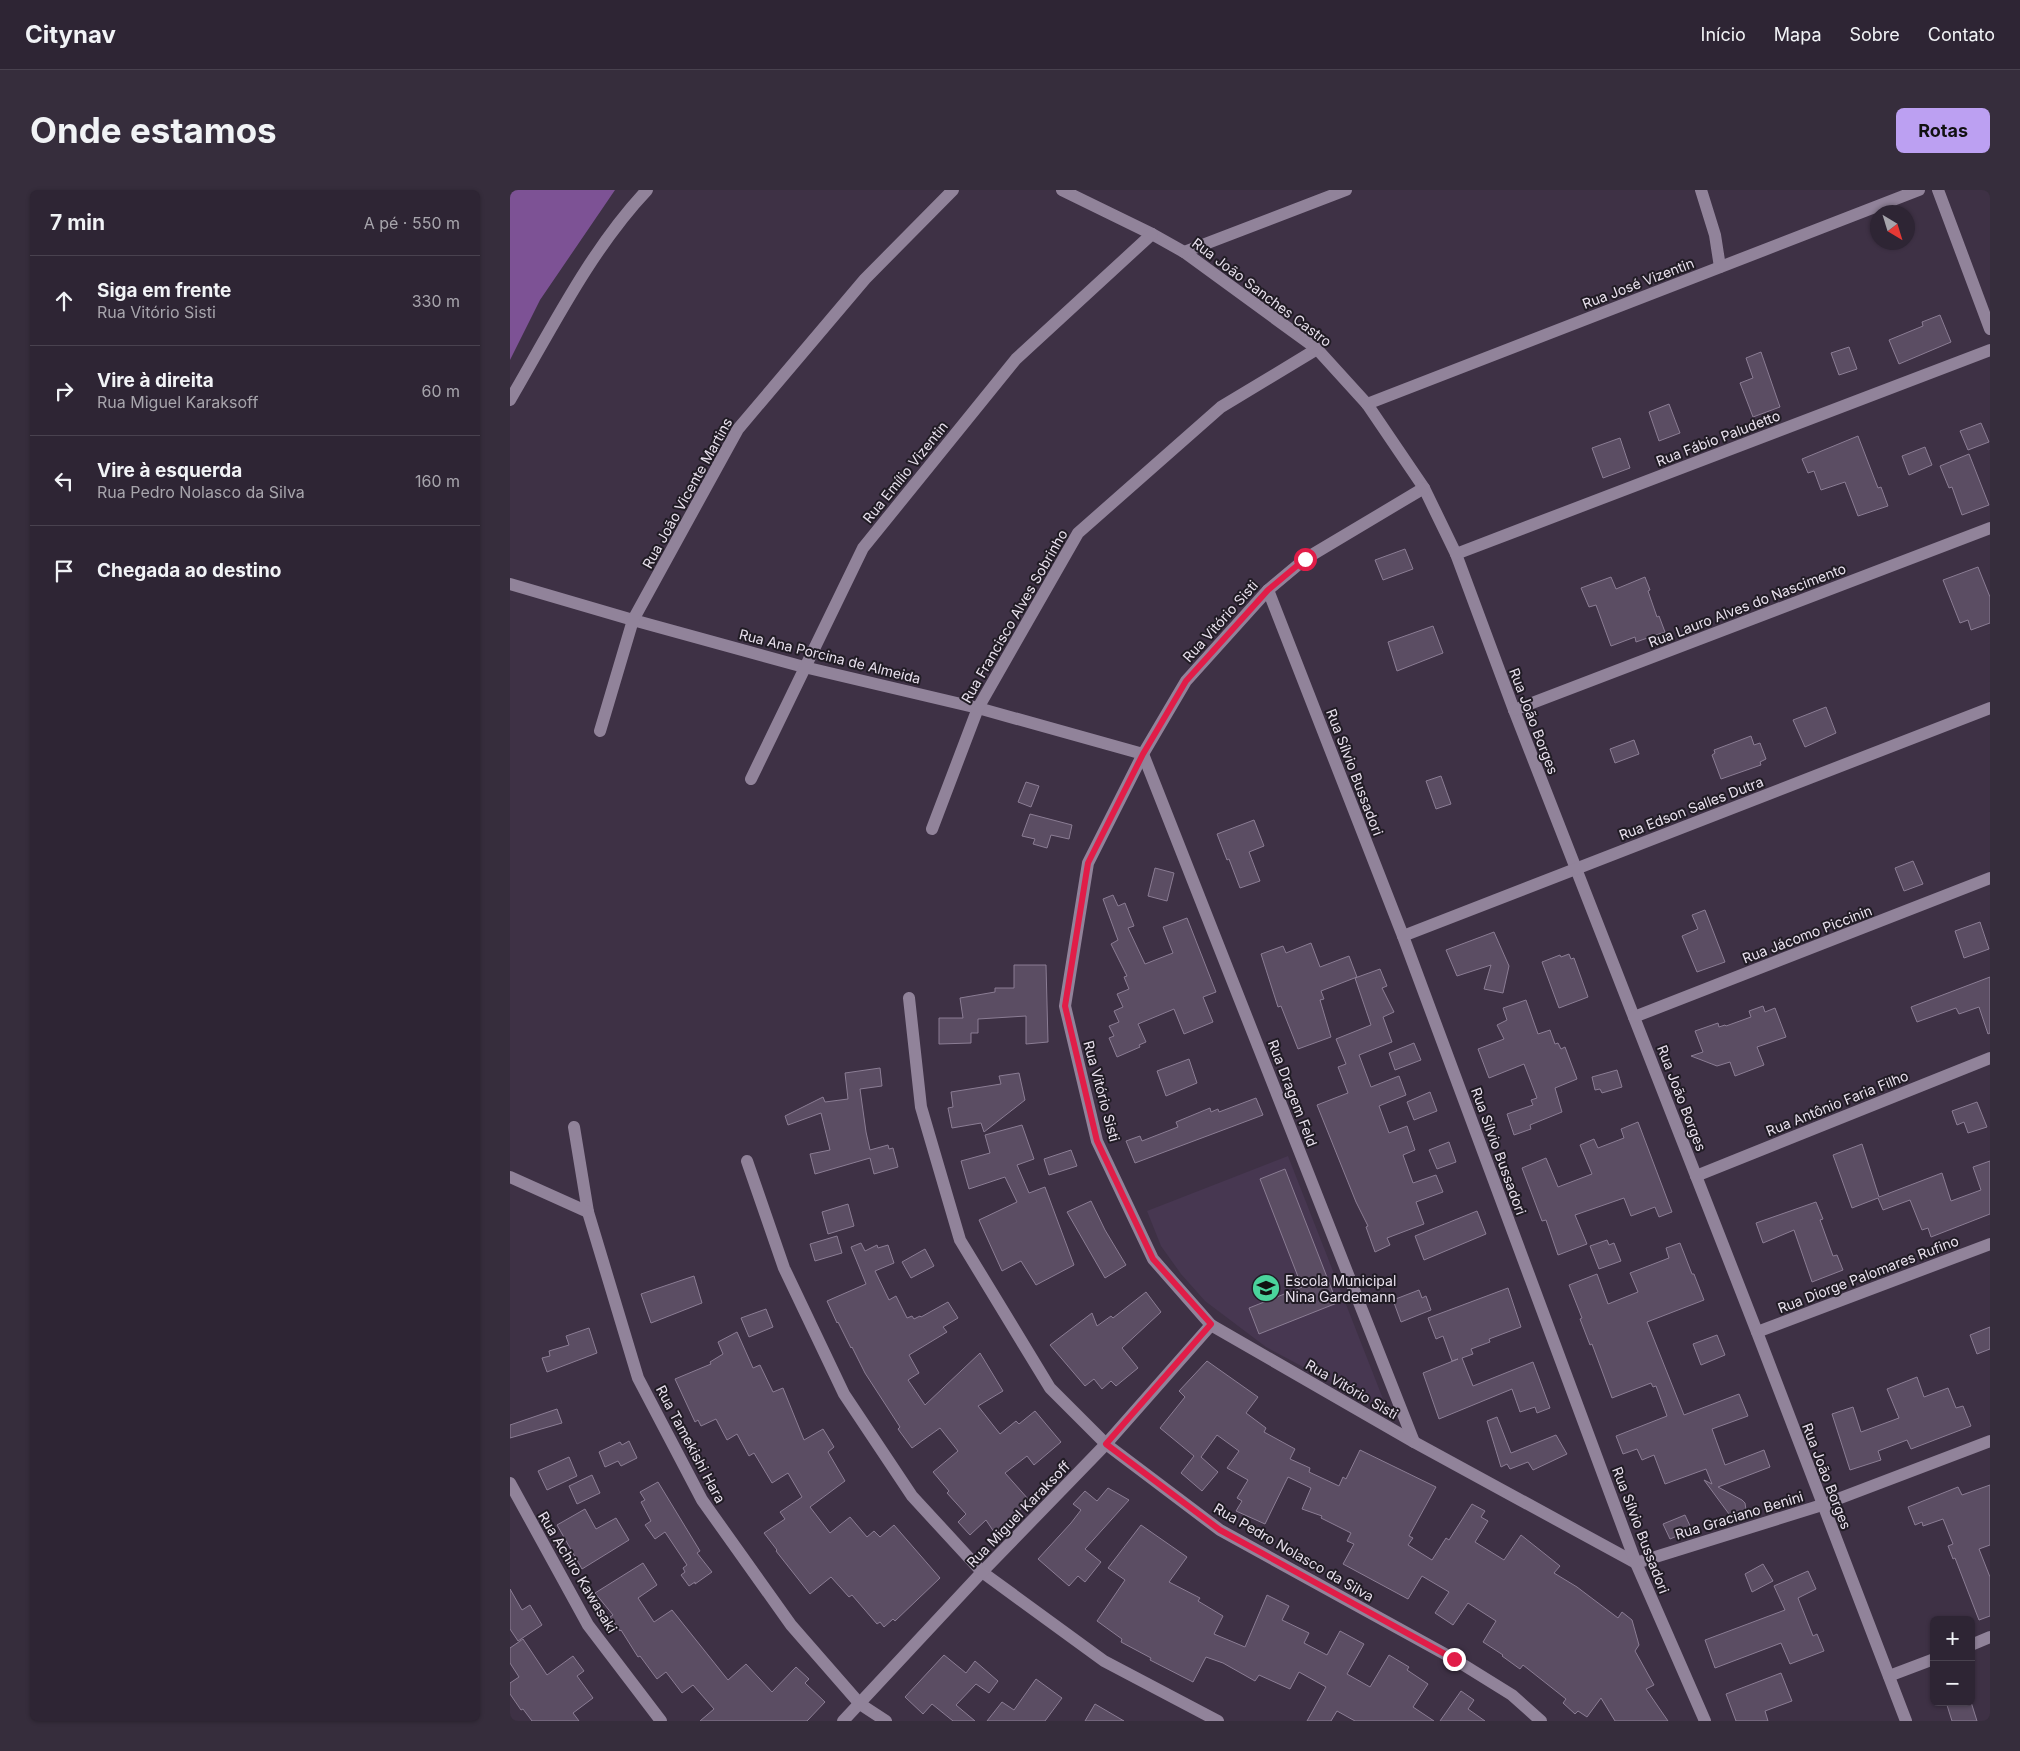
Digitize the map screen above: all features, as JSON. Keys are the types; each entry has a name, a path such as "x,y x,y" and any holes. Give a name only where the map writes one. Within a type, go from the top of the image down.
{"street":[{"path":"510,400 575,288 630,208 648,190"},
{"name":"Rua João Vicente Martins","path":"600,731 633,620 738,429 865,280 953,190"},
{"name":"Rua João Sanches Castro","path":"1062,190 1152,234 1184,252 1317,349 1367,404 1424,488"},
{"path":"1184,252 1346,190"},
{"path":"1701,190 1715,235 1720,268"},
{"name":"Rua José Vizentin","path":"1367,404 1919,190"},
{"path":"1938,190 1990,329"},
{"name":"Rua Emílio Vizentin","path":"751,779 863,548 1016,359 1152,234"},
{"name":"Rua Francisco Alves Sobrinho","path":"932,829 978,708 1078,533 1221,407 1317,349"},
{"name":"Rua Fábio Paludetto","path":"1456,554 1990,350"},
{"name":"Rua João Borges","path":"1424,488 1456,554 1514,710 1757,1332 1906,1721"},
{"name":"Rua Vitório Sisti","path":"1424,488 1305,559 1268,590 1186,681 1143,754 1088,863 1065,1006 1097,1141 1101,1150 1153,1259 1211,1324 1414,1442 1636,1563"},
{"name":"Rua Lauro Alves do Nascimento","path":"1514,710 1990,528"},
{"name":"Rua Ana Porcina de Almeida","path":"510,584 804,667 978,708 1143,754"},
{"name":"Rua Sílvio Bussadori","path":"1268,590 1403,936 1636,1563 1705,1721"},
{"name":"Rua Edson Salles Dutra","path":"1403,936 1990,708"},
{"name":"Rua Dragem Feld","path":"1143,754 1414,1442"},
{"name":"Rua Jácomo Piccinin","path":"1634,1017 1990,878"},
{"name":"Rua Pedro Nolasco da Silva","path":"909,998 921,1107 960,1240 1050,1388 1106,1444 1220,1530 1454,1659 1512,1695 1541,1721"},
{"name":"Rua Antônio Faria Filho","path":"1696,1176 1990,1058"},
{"name":"Rua Tamekishi Hara","path":"574,1127 588,1212 638,1378 702,1500 792,1625 860,1704 886,1721"},
{"path":"747,1161 784,1268 844,1394 912,1496 982,1572 1104,1661 1218,1721"},
{"path":"510,1177 588,1212"},
{"name":"Rua Diorge Palomares Rufino","path":"1757,1332 1990,1244"},
{"name":"Rua Miguel Karaksoff","path":"843,1721 982,1572 1106,1444 1211,1324"},
{"name":"Rua Graciano Benini","path":"1636,1563 1822,1505 1990,1441"},
{"name":"Rua Achiro Kawasaki","path":"510,1482 588,1625 661,1721"},
{"path":"1975,1643 1990,1637"},
{"path":"1889,1676 1930,1661"}],"shaded area":[{"path":"510,190 615,190 540,300 510,360"},
{"name":"Escola Municipal Nina Gardemann","path":"1288,1156 1385,1404 1380,1408 1266,1347 1205,1301 1181,1274 1161,1246 1147,1211"}],"building":[{"path":"1940,315 1951,342 1899,364 1889,340 1923,326 1922,322"},
{"path":"1849,347 1857,369 1839,375 1831,353"},
{"path":"1761,352 1780,407 1753,417 1740,383 1753,378 1746,358"},
{"path":"1669,404 1680,433 1659,441 1649,412"},
{"path":"1981,423 1989,442 1968,450 1960,431"},
{"path":"1858,436 1878,488 1881,487 1888,506 1858,516 1845,482 1821,490 1814,471 1808,473 1802,459"},
{"path":"1620,438 1630,468 1603,478 1592,448"},
{"path":"1925,447 1932,465 1909,475 1902,456"},
{"path":"1969,454 1989,505 1962,515 1952,487 1949,488 1940,466"},
{"path":"1405,549 1413,569 1383,580 1375,560"},
{"path":"1978,567 1990,597 1990,623 1971,630 1968,620 1960,623 1943,580"},
{"path":"1611,577 1616,589 1645,577 1657,617 1659,616 1665,632 1636,642 1635,637 1611,646 1596,605 1589,607 1581,588"},
{"path":"1433,626 1443,653 1397,671 1388,642"},
{"path":"1826,707 1836,733 1805,747 1793,720"},
{"path":"1751,736 1754,745 1760,743 1766,759 1760,762 1761,765 1721,779 1712,755 1715,753 1714,750"},
{"path":"1634,740 1639,754 1615,763 1610,749"},
{"path":"1441,776 1451,804 1436,809 1426,781"},
{"path":"1026,782 1039,786 1031,807 1018,802"},
{"path":"1030,814 1072,825 1069,839 1051,835 1047,848 1033,844 1035,839 1022,836"},
{"path":"1254,820 1264,846 1249,852 1260,881 1240,888 1217,834"},
{"path":"1913,861 1923,884 1904,891 1895,868"},
{"path":"1155,868 1174,873 1167,901 1148,896"},
{"path":"1113,895 1118,906 1125,903 1134,926 1128,928 1145,964 1173,953 1163,927 1187,918 1216,992 1203,997 1213,1022 1184,1034 1174,1009 1138,1024 1146,1042 1139,1045 1140,1047 1117,1057 1109,1038 1114,1036 1109,1026 1119,1022 1114,1011 1123,1007 1117,994 1129,989 1124,977 1127,976 1111,944 1118,940 1103,899"},
{"path":"1705,910 1725,962 1697,972 1682,936 1698,929 1692,915"},
{"path":"1980,922 1989,949 1964,958 1955,931"},
{"path":"1494,932 1509,966 1503,993 1484,989 1491,965 1457,976 1446,950"},
{"path":"1311,943 1320,967 1349,956 1357,977 1321,991 1324,999 1320,1000 1331,1037 1298,1049 1281,1006 1278,1007 1261,954 1283,946 1286,953"},
{"path":"1569,954 1571,959 1574,958 1588,997 1559,1008 1542,962 1560,955 1561,957"},
{"path":"1014,965 1046,965 1048,1042 1026,1044 1026,1016 978,1019 978,1033 971,1033 971,1043 939,1044 939,1018 963,1018 960,998 995,992 995,988 1014,988"},
{"path":"1380,969 1387,986 1382,988 1394,1012 1383,1017 1392,1042 1359,1055 1371,1087 1399,1076 1406,1095 1379,1106 1389,1133 1407,1126 1415,1150 1403,1155 1413,1183 1436,1175 1443,1192 1416,1202 1424,1224 1387,1238 1390,1245 1375,1252 1366,1227 1368,1226 1356,1202 1317,1105 1348,1093 1338,1067 1346,1064 1336,1039 1371,1025 1355,978"},
{"path":"1990,977 1990,1033 1988,1034 1979,1007 1959,1014 1956,1008 1917,1022 1911,1007"},
{"path":"1526,1000 1538,1034 1550,1030 1555,1044 1558,1043 1561,1049 1565,1047 1577,1079 1555,1088 1562,1112 1530,1125 1531,1129 1514,1135 1507,1114 1533,1105 1531,1100 1537,1098 1524,1064 1489,1078 1478,1049 1504,1039 1497,1025 1507,1020 1503,1008"},
{"path":"1763,1006 1765,1012 1775,1008 1786,1037 1757,1047 1764,1065 1735,1076 1730,1062 1717,1066 1691,1056 1703,1052 1695,1031 1718,1023 1719,1027 1726,1026 1751,1017 1749,1011"},
{"path":"1414,1043 1421,1060 1395,1070 1389,1053"},
{"path":"1189,1059 1197,1083 1166,1096 1157,1071"},
{"path":"880,1068 882,1086 860,1089 866,1132 870,1150 888,1145 889,1149 893,1148 898,1167 874,1174 870,1158 815,1174 810,1154 830,1150 821,1113 788,1125 785,1116 823,1097 825,1102 848,1099 845,1073"},
{"path":"1617,1070 1622,1087 1602,1093 1600,1089 1595,1090 1592,1077"},
{"path":"1019,1073 1025,1100 984,1132 981,1123 952,1128 948,1108 953,1107 951,1092 1001,1084 999,1076"},
{"path":"1430,1092 1437,1111 1414,1120 1407,1102"},
{"path":"1256,1098 1263,1115 1135,1163 1126,1141 1140,1136 1142,1141 1178,1127 1176,1122 1210,1108 1211,1112 1218,1109 1219,1112"},
{"path":"1977,1102 1987,1127 1968,1133 1964,1122 1957,1125 1952,1111"},
{"path":"1638,1122 1672,1212 1659,1217 1655,1207 1631,1216 1624,1198 1575,1215 1587,1244 1558,1255 1546,1220 1542,1221 1522,1168 1546,1158 1558,1187 1592,1174 1580,1145 1594,1139 1598,1148 1624,1138 1621,1129"},
{"path":"1022,1125 1034,1159 1017,1165 1029,1193 1045,1187 1074,1265 1036,1285 1021,1261 1002,1271 979,1220 1017,1202 1005,1177 969,1189 961,1161 990,1153 985,1135"},
{"path":"1449,1142 1456,1162 1437,1169 1429,1150"},
{"path":"1862,1144 1879,1197 1942,1173 1951,1201 1981,1190 1973,1167 1990,1161 1990,1214 1931,1237 1928,1228 1922,1230 1910,1200 1883,1210 1878,1198 1852,1208 1833,1155"},
{"path":"1071,1150 1077,1166 1049,1175 1044,1159"},
{"path":"1285,1169 1337,1303 1259,1334 1249,1308 1302,1287 1260,1179"},
{"path":"1091,1201 1105,1230 1126,1265 1105,1278 1067,1212"},
{"path":"1816,1202 1823,1219 1820,1220 1833,1256 1837,1255 1843,1270 1812,1282 1794,1230 1763,1243 1756,1223"},
{"path":"848,1204 854,1226 828,1234 822,1212"},
{"path":"1477,1211 1486,1234 1424,1260 1415,1236"},
{"path":"837,1236 842,1253 815,1261 810,1244"},
{"path":"1607,1240 1609,1245 1614,1243 1621,1261 1599,1269 1590,1246"},
{"path":"861,1243 865,1251 877,1245 878,1248 888,1245 894,1263 875,1271 889,1300 896,1296 907,1318 912,1316 914,1319 921,1317 948,1302 958,1318 943,1327 947,1332 909,1355 919,1373 908,1380 925,1405 980,1353 1003,1391 978,1406 1000,1434 1016,1421 1019,1424 1035,1411 1061,1442 1034,1465 1027,1456 1005,1473 1029,1500 996,1535 986,1520 970,1535 958,1522 966,1514 947,1493 949,1491 933,1472 958,1451 940,1428 912,1448 898,1429 900,1427 865,1373 837,1323 827,1301 866,1284 851,1247"},
{"path":"1680,1243 1704,1300 1647,1322 1684,1415 1739,1394 1748,1416 1712,1429 1725,1465 1764,1450 1770,1467 1718,1487 1745,1503 1746,1510 1739,1517 1733,1517 1729,1514 1704,1480 1712,1484 1706,1469 1665,1484 1654,1455 1642,1460 1637,1449 1623,1454 1616,1436 1667,1416 1656,1386 1653,1387 1651,1383 1612,1398 1592,1344 1590,1345 1580,1319 1582,1318 1569,1285 1597,1274 1608,1304 1638,1292 1630,1273 1669,1258 1666,1248"},
{"path":"925,1249 934,1266 911,1278 902,1262"},
{"path":"694,1276 702,1303 651,1323 641,1294"},
{"path":"1508,1288 1521,1327 1489,1339 1490,1342 1471,1349 1473,1354 1462,1358 1473,1386 1533,1362 1550,1408 1537,1413 1535,1407 1520,1412 1512,1389 1439,1419 1423,1373 1458,1359 1452,1361 1443,1336 1436,1339 1428,1318"},
{"path":"1419,1290 1422,1298 1426,1296 1431,1310 1401,1322 1393,1300"},
{"path":"1146,1292 1161,1312 1122,1348 1138,1368 1116,1386 1111,1381 1102,1389 1094,1379 1085,1386 1050,1345 1092,1313 1097,1326 1111,1316 1113,1318"},
{"path":"766,1309 773,1327 749,1337 741,1318"},
{"path":"1990,1327 1990,1349 1977,1354 1970,1335"},
{"path":"589,1328 597,1353 547,1372 542,1358 550,1356 549,1351 569,1345 566,1336"},
{"path":"737,1332 753,1368 760,1365 773,1392 783,1388 804,1440 823,1429 834,1447 828,1452 845,1481 810,1507 830,1533 850,1517 867,1537 874,1531 880,1537 894,1525 940,1578 895,1621 893,1619 884,1627 880,1622 877,1624 852,1595 849,1597 831,1577 810,1594 764,1533 785,1519 780,1512 802,1497 788,1473 772,1483 754,1453 749,1456 737,1434 727,1440 716,1419 701,1426 698,1420 695,1422 675,1379 711,1364 710,1362 723,1354 718,1342"},
{"path":"1717,1335 1725,1355 1701,1365 1693,1344"},
{"path":"1207,1361 1258,1397 1246,1413 1266,1428 1264,1432 1295,1449 1290,1459 1310,1468 1309,1472 1339,1486 1343,1477 1346,1479 1360,1450 1436,1487 1409,1536 1413,1538 1408,1545 1432,1560 1446,1538 1449,1540 1472,1504 1485,1511 1481,1517 1488,1521 1475,1542 1504,1560 1521,1535 1560,1566 1554,1573 1577,1587 1618,1618 1622,1612 1632,1620 1639,1645 1635,1651 1654,1685 1646,1689 1668,1721 1615,1721 1601,1698 1587,1717 1578,1711 1575,1714 1563,1703 1566,1699 1523,1665 1520,1669 1483,1642 1496,1621 1468,1603 1453,1625 1435,1613 1449,1592 1422,1576 1408,1599 1343,1564 1354,1544 1347,1541 1351,1533 1321,1518 1322,1516 1302,1509 1311,1488 1288,1477 1265,1524 1236,1511 1242,1501 1237,1498 1248,1480 1227,1468 1239,1451 1217,1435 1201,1457 1218,1472 1202,1491 1181,1473 1194,1456 1160,1428 1185,1397 1179,1391"},
{"path":"1917,1377 1924,1397 1948,1388 1956,1408 1963,1406 1971,1426 1911,1449 1907,1440 1878,1451 1881,1460 1850,1470 1832,1414 1853,1407 1861,1432 1899,1418 1887,1389"},
{"path":"557,1409 562,1423 510,1438 510,1425"},
{"path":"1497,1417 1511,1453 1556,1435 1567,1454 1533,1470 1528,1462 1510,1469 1507,1464 1501,1467 1487,1421"},
{"path":"629,1441 637,1458 621,1466 618,1461 605,1467 599,1452 620,1442 622,1445"},
{"path":"569,1457 577,1476 547,1490 538,1471"},
{"path":"592,1475 600,1493 577,1504 569,1486"},
{"path":"658,1482 700,1551 697,1553 712,1572 689,1586 681,1575 685,1572 683,1568 687,1565 665,1532 655,1539 645,1525 651,1521 641,1502 645,1500 640,1492"},
{"path":"1990,1485 1990,1545 1979,1549 1990,1577 1990,1616 1979,1620 1955,1558 1953,1559 1948,1546 1953,1544 1943,1519 1923,1526 1922,1522 1915,1525 1908,1507 1958,1487 1962,1495"},
{"path":"1108,1488 1129,1500 1085,1549 1101,1562 1085,1582 1078,1576 1069,1586 1038,1559 1081,1510 1073,1504 1085,1491 1097,1501"},
{"path":"585,1509 596,1529 616,1518 629,1540 582,1569 557,1525"},
{"path":"1685,1515 1692,1530 1670,1539 1663,1524"},
{"path":"1141,1525 1187,1557 1169,1582 1200,1598 1198,1601 1223,1616 1214,1634 1245,1647 1267,1595 1289,1606 1282,1620 1309,1633 1304,1643 1327,1655 1340,1631 1364,1644 1347,1674 1370,1687 1389,1655 1409,1667 1407,1670 1428,1684 1413,1707 1434,1721 1355,1721 1337,1711 1331,1721 1307,1721 1326,1687 1299,1672 1290,1689 1259,1675 1255,1681 1223,1663 1206,1657 1193,1682 1150,1660 1151,1658 1121,1642 1122,1639 1097,1621 1125,1580 1108,1568"},
{"path":"643,1563 657,1585 638,1598 654,1622 672,1610 728,1680 746,1664 772,1692 796,1667 809,1679 805,1683 825,1702 807,1721 700,1721 714,1709 693,1685 682,1693 666,1672 657,1679 640,1656 638,1657 621,1630 610,1617 613,1615 595,1593"},
{"path":"1763,1564 1773,1581 1752,1592 1745,1574"},
{"path":"1808,1571 1816,1589 1798,1598 1813,1636 1817,1634 1824,1651 1790,1664 1781,1643 1715,1668 1705,1640 1785,1610 1774,1586"},
{"path":"510,1589 522,1610 530,1605 542,1625 518,1641 510,1629"},
{"path":"523,1639 547,1675 573,1656 584,1671 577,1676 593,1698 573,1713 579,1721 532,1721 523,1709 521,1710 510,1694 510,1683 519,1677 510,1663 510,1648"},
{"path":"944,1655 966,1673 975,1661 998,1681 989,1693 976,1684 956,1705 975,1721 953,1721 932,1704 923,1714 905,1697"},
{"path":"1781,1673 1792,1701 1765,1711 1768,1721 1736,1721 1726,1694"},
{"path":"1036,1679 1062,1698 1045,1721 987,1721 1002,1702 1014,1710"},
{"path":"1461,1691 1474,1700 1468,1709 1485,1721 1440,1721"},
{"path":"1095,1704 1124,1721 1085,1721"},
{"path":"1947,1706 1972,1706 1977,1721 1952,1721"}],"place":[{"name":"Escola Municipal Nina Gardemann","path":"1266,1288"}],"route":[{"path":"1305,559 1268,590 1186,681 1143,754 1088,863 1065,1006 1097,1141 1153,1259 1211,1324 1106,1444 1220,1530 1454,1659"}]}
